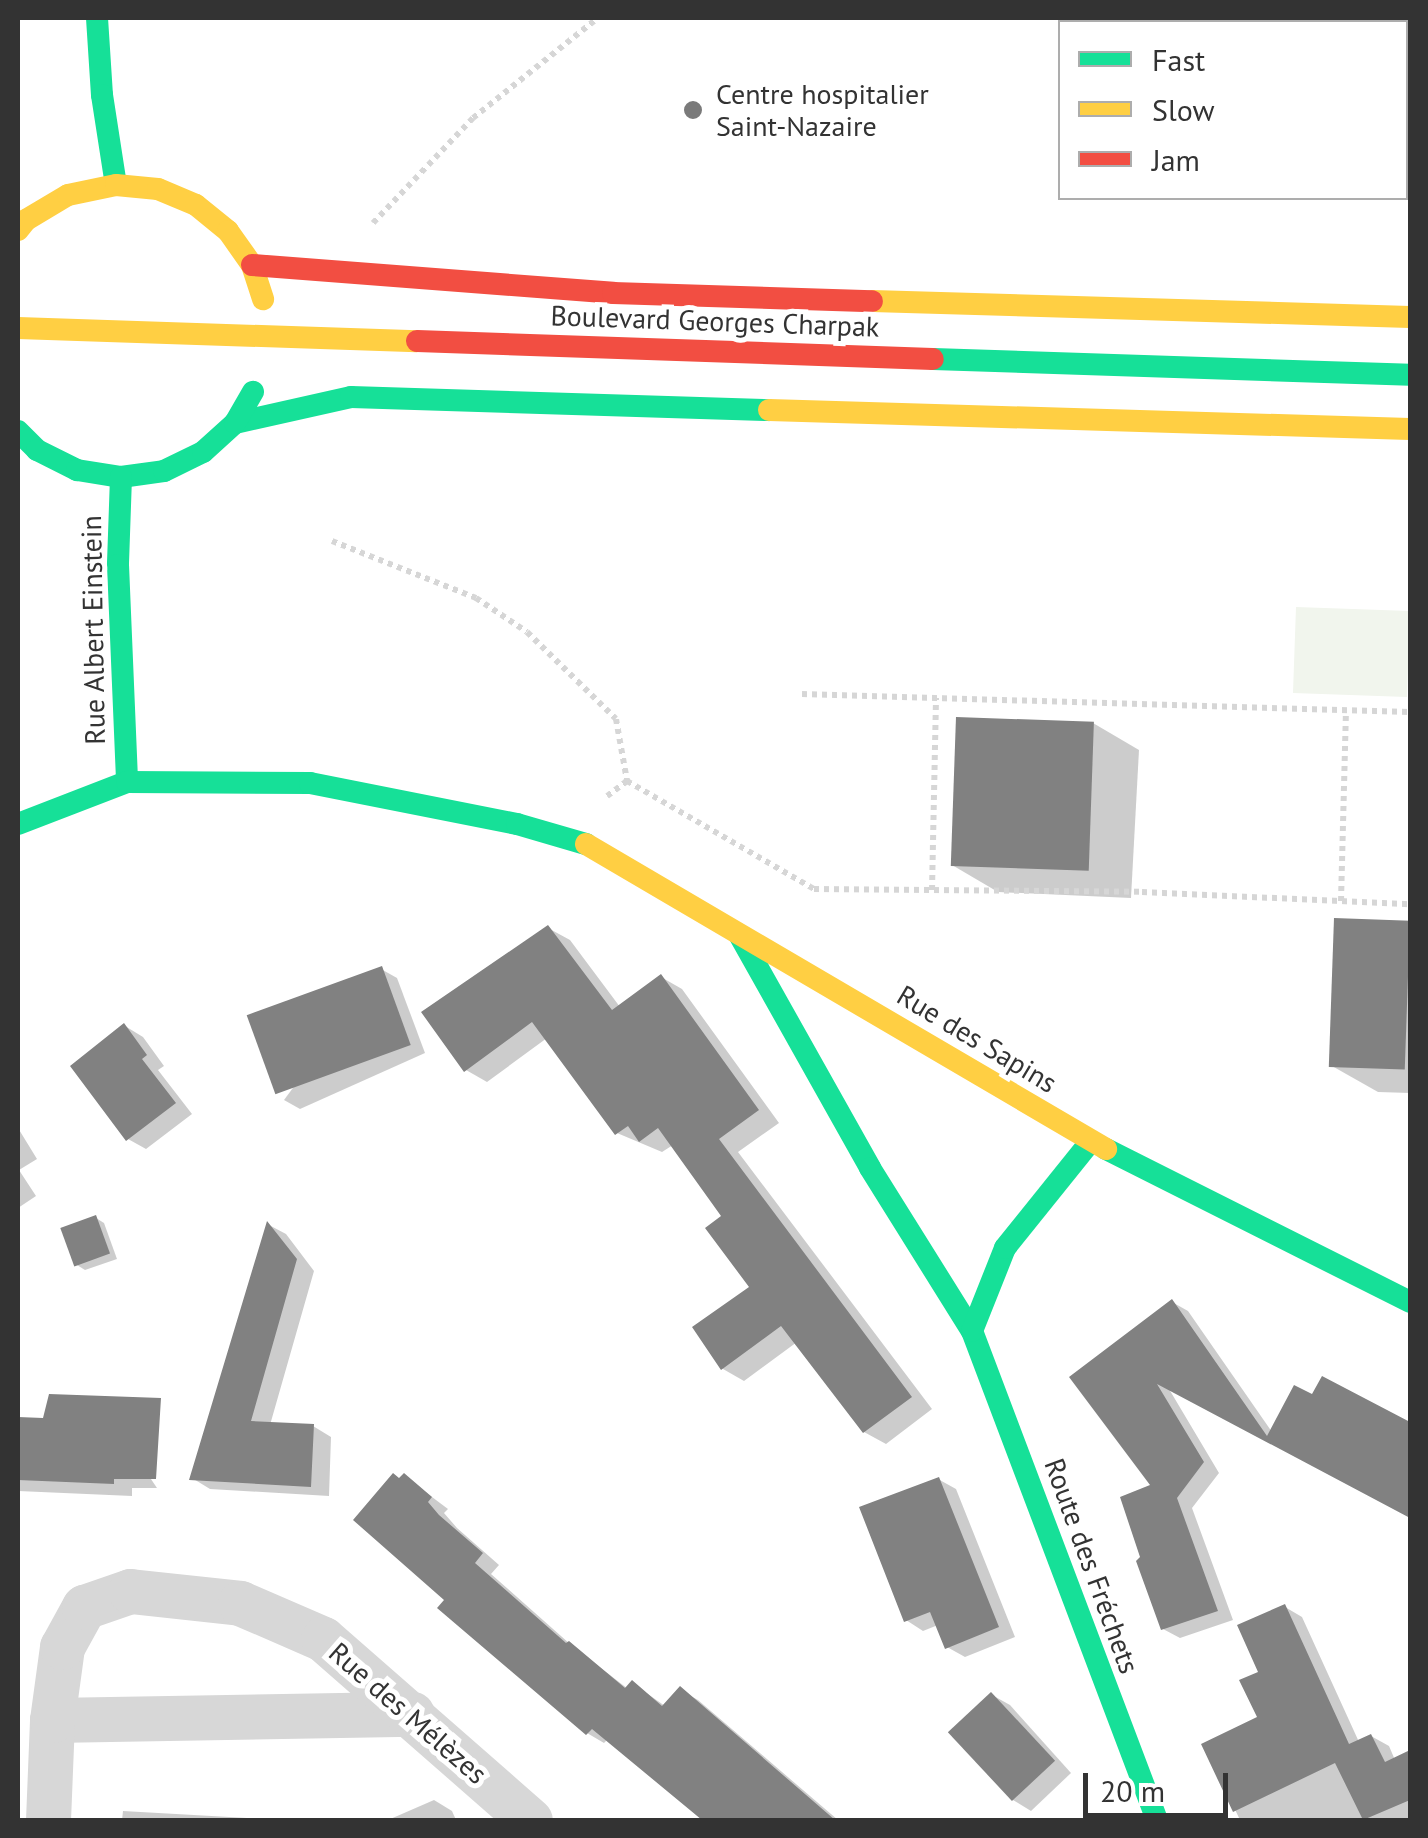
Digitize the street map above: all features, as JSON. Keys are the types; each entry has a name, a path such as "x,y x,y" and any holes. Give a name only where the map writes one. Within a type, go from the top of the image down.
{"street":[{"path":"97,18 102,95 116,185"},
{"path":"18,230 26,220 68,195 116,185 158,189 196,206 228,231 252,265 264,304 264,353 258,383 235,423 203,452 164,471 122,477 77,470 37,450 18,431"},
{"name":"Boulevard Georges Charpak","path":"252,265 362,277 613,293 1410,316"},
{"name":"Boulevard Georges Charpak","path":"18,328 264,353 1410,376"},
{"path":"235,423 352,398 1410,429"},
{"name":"Rue Albert Einstein","path":"122,477 118,565 126,782"},
{"path":"18,824 126,782"},
{"name":"Rue des Sapins","path":"126,782 310,783 517,824 589,844 738,934 858,1015 1091,1141 1410,1302"},
{"name":"Route des Fréchets","path":"738,934 824,1063 870,1168 972,1331 1157,1820"},
{"path":"972,1331 1005,1248 1091,1141"},
{"name":"Rue des Mélèzes","path":"48,1820 52,1720 62,1647 84,1606 130,1591 240,1603 324,1639 530,1820"},
{"path":"52,1720 412,1714"}],"path":[{"path":"365,231 473,118 598,18"},
{"path":"332,540 476,598 527,632 616,719 627,781 814,889 1142,892 1410,904"},
{"path":"802,694 1410,712"},
{"path":"932,890 936,698"},
{"path":"1342,901 1346,710"},
{"path":"558,836 627,781"}],"shaded area":[{"path":"1296,607 1410,611 1407,697 1293,693"}],"building":[{"path":"956,717 1094,722 1089,871 951,866"},
{"path":"1334,918 1410,921 1405,1070 1329,1067"},
{"path":"548,925 612,1010 661,974 759,1110 719,1139 912,1397 863,1433 781,1326 721,1370 692,1327 749,1287 705,1228 721,1216 658,1128 639,1142 628,1126 615,1135 532,1022 464,1072 421,1012"},
{"path":"382,966 411,1045 275,1094 247,1015"},
{"path":"124,1023 147,1055 142,1059 176,1103 126,1141 70,1066"},
{"path":"96,1215 110,1254 74,1267 60,1228"},
{"path":"267,1221 297,1259 251,1421 314,1424 311,1487 189,1480"},
{"path":"1172,1299 1267,1436 1294,1385 1312,1394 1322,1376 1410,1422 1410,1518 1157,1384 1204,1462 1177,1498 1218,1611 1161,1630 1136,1561 1140,1557 1120,1497 1150,1485 1069,1377"},
{"path":"49,1394 161,1398 156,1479 114,1479 114,1484 18,1480 18,1417 43,1418"},
{"path":"393,1473 399,1478 404,1473 432,1497 428,1502 439,1515 483,1553 475,1563 566,1643 569,1641 625,1688 632,1680 662,1706 680,1686 835,1820 702,1820 592,1729 586,1735 437,1608 444,1600 353,1520"},
{"path":"939,1477 999,1627 945,1649 930,1612 904,1622 859,1507"},
{"path":"1285,1604 1349,1744 1371,1734 1385,1762 1410,1750 1410,1800 1363,1820 1335,1763 1233,1812 1201,1744 1257,1717 1239,1680 1258,1672 1237,1625"},
{"path":"991,1692 1055,1761 1012,1801 948,1732"}],"traffic: fast":[{"path":"97,18 102,95 116,185"},
{"path":"933,359 1410,375"},
{"path":"18,431 37,450 77,470 121,477 164,471 203,452 235,423 253,392"},
{"path":"235,423 351,397 769,410"},
{"path":"121,477 118,565 127,782"},
{"path":"18,824 127,782 310,783 517,824 586,844"},
{"path":"740,936 870,1168 972,1331 1157,1820"},
{"path":"972,1331 1005,1248 1091,1141"},
{"path":"1106,1149 1410,1302"}],"traffic: slow":[{"path":"18,230 26,220 68,195 116,185 158,189 196,205 228,231 252,265 263,299"},
{"path":"872,301 1410,317"},
{"path":"18,328 417,341"},
{"path":"769,410 1410,429"},
{"path":"586,844 1106,1149"}],"traffic: jam":[{"path":"252,265 613,293 872,301"},
{"path":"417,341 933,359"}],"place":[{"name":"Centre hospitalier Saint-Nazaire","path":"693,110"}]}
